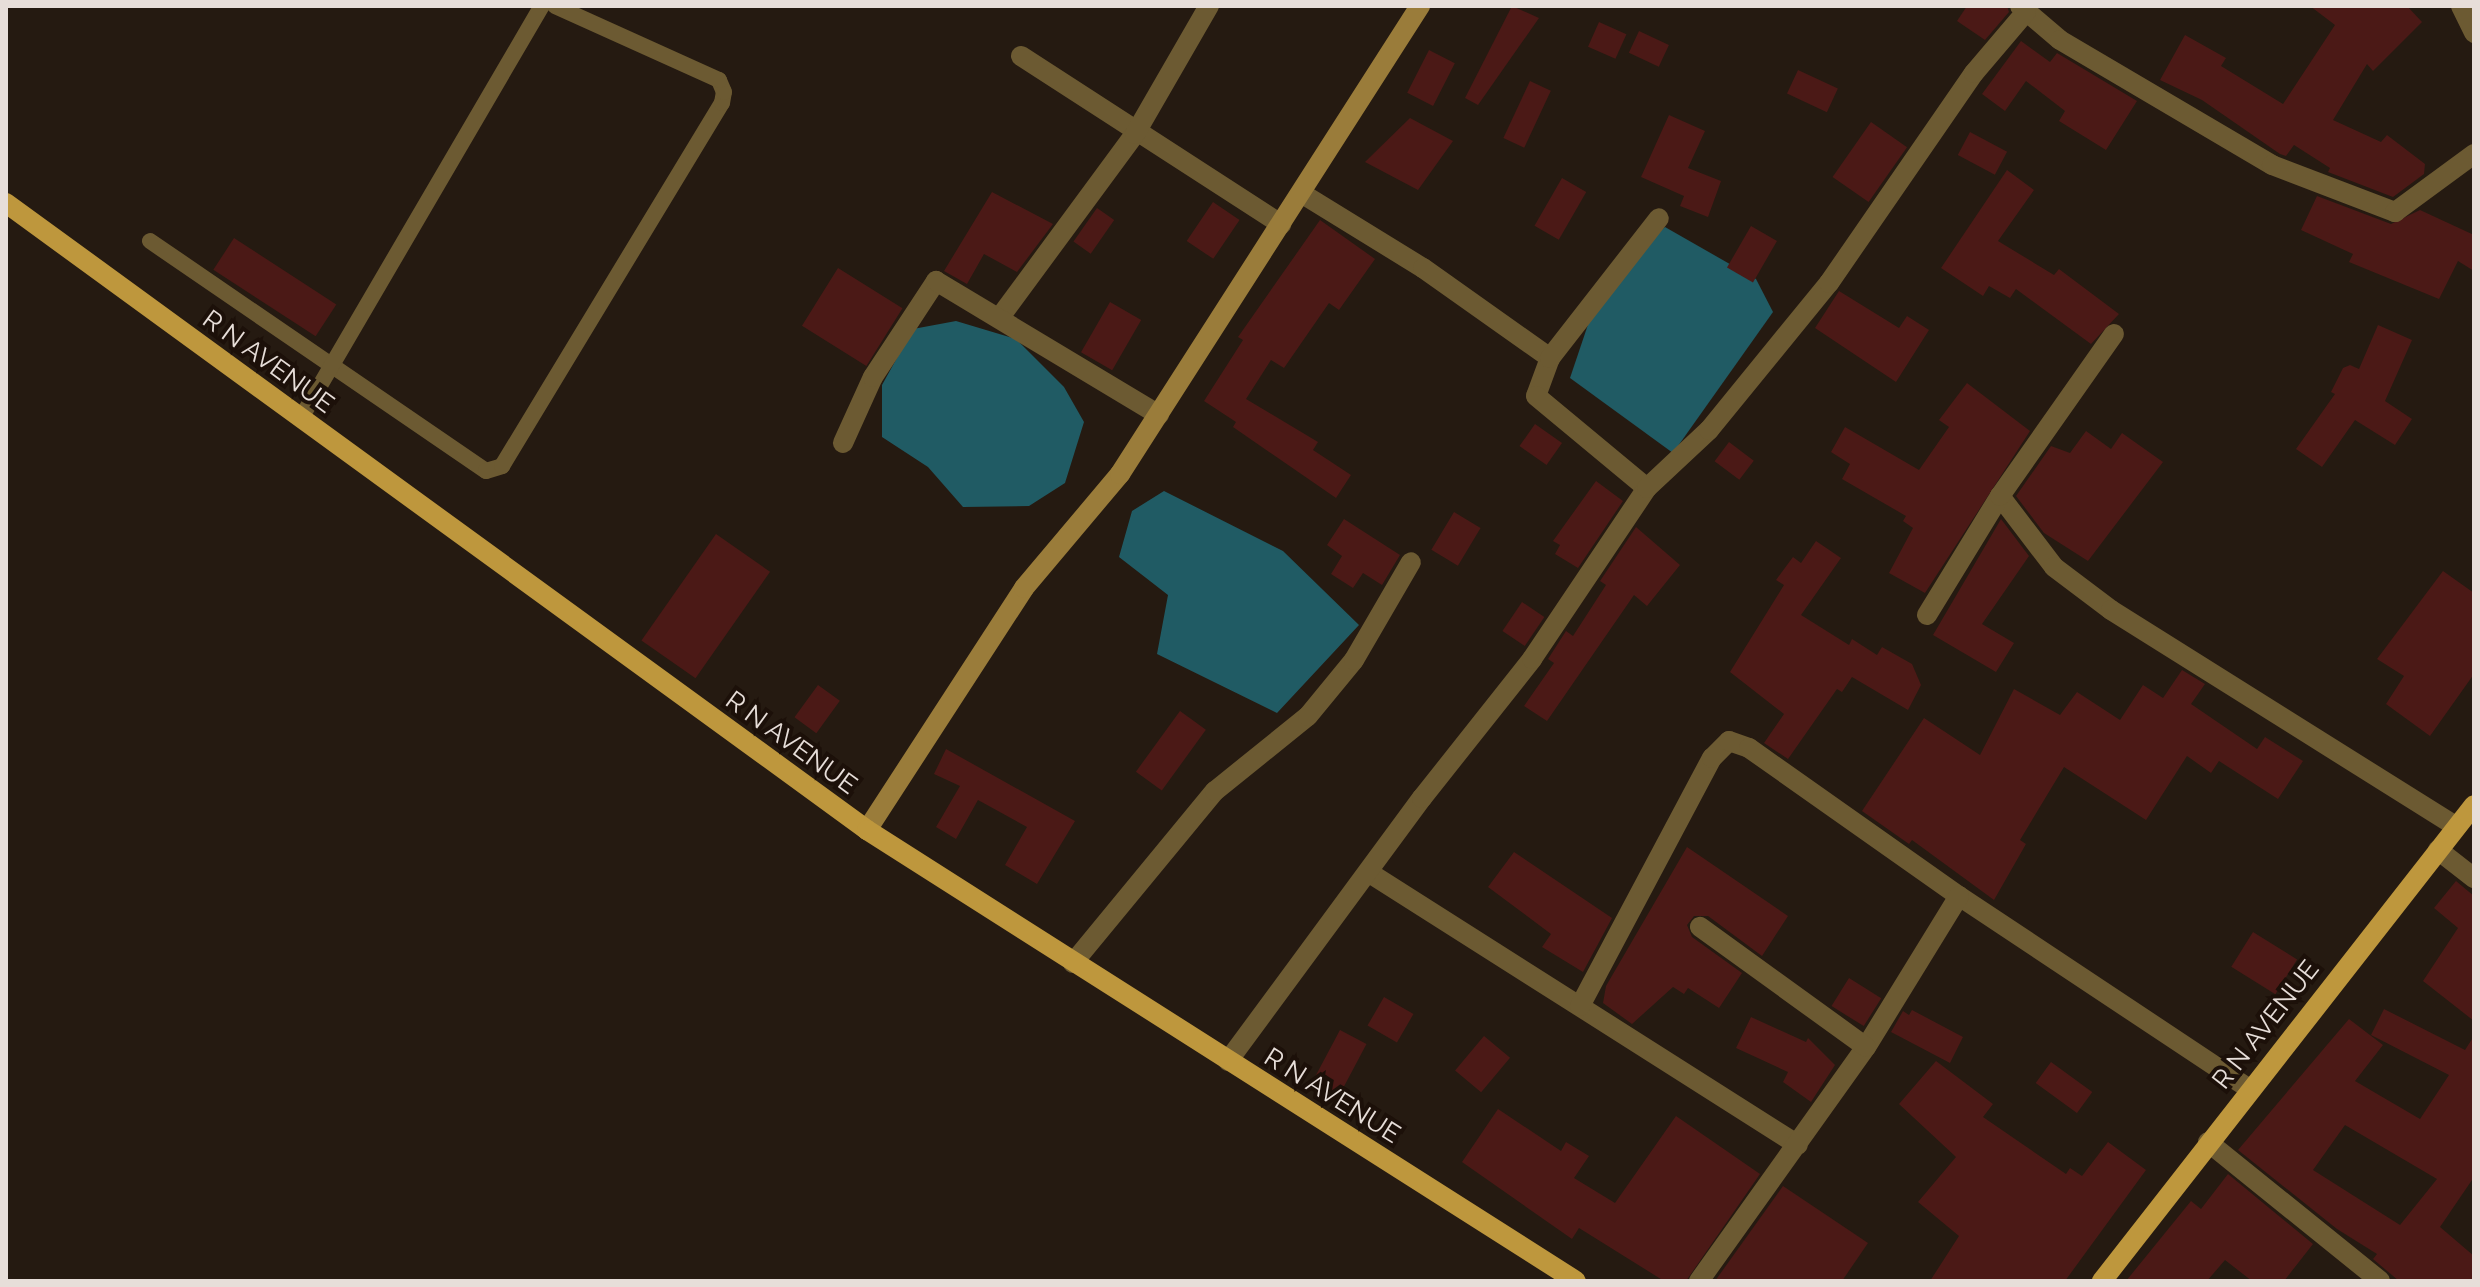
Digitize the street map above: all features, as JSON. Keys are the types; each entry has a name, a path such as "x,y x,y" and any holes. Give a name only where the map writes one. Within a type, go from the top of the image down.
{"main road":[{"name":"R N AVENUE","path":"6,203 867,830 1576,1281"},
{"name":"R N AVENUE","path":"2102,1281 2248,1088 2474,805"}],"street":[{"path":"1000,317 1135,134 1209,6"},
{"path":"867,830 1024,588 1120,474 1420,6"},
{"path":"2461,6 2474,33"},
{"path":"1228,1061 1532,659 1647,488 1709,430 1829,283 1974,73 2023,9 2060,40 2272,165 2395,212 2474,154"},
{"path":"1021,56 1135,134 1281,224"},
{"path":"1301,193 1423,268 1550,358"},
{"path":"1647,488 1536,396 1550,358 1659,218"},
{"path":"843,443 873,377 936,281 1159,415"},
{"path":"1927,615 2000,496 2114,334"},
{"path":"2000,496 2054,567 2111,610 2457,827"},
{"path":"1073,963 1215,791 1308,716 1354,660 1411,562"},
{"path":"1580,1006 1712,758 1729,741 1749,748 1959,896 2248,1088"},
{"path":"2438,850 2474,878"},
{"path":"1368,872 1798,1145"},
{"path":"1699,1281 1866,1047 1959,896"},
{"path":"1700,927 1866,1047"},
{"path":"2208,1142 2380,1281"}],"lane":[{"path":"301,418 542,6"},
{"path":"150,241 330,368 486,471 502,466 722,103 724,92 719,80 555,6"}],"water":[{"path":"1665,227 1756,279 1773,312 1673,453 1570,378 1603,280"},
{"path":"956,321 1016,339 1064,387 1084,422 1065,483 1029,506 963,507 928,467 882,437 882,385 913,329"},
{"path":"1164,491 1283,551 1359,625 1277,713 1157,654 1168,595 1119,557 1132,511"}],"building":[{"path":"1512,6 1539,18 1478,105 1465,98"},
{"path":"1967,6 2007,6 2009,12 1985,40 1957,21"},
{"path":"2310,6 2407,6 2422,22 2373,71 2367,64 2333,120 2381,142 2387,135 2425,164 2424,174 2393,197 2328,172 2330,168 2294,145 2286,156 2280,154 2202,100 2160,80 2185,35 2226,58 2221,66 2283,104 2335,25"},
{"path":"1599,22 1626,34 1615,59 1588,47"},
{"path":"1639,31 1669,45 1659,67 1629,53"},
{"path":"2021,41 2050,62 2057,53 2137,101 2106,150 2059,121 2065,111 2026,81 2005,111 1982,94"},
{"path":"1429,50 1455,63 1433,106 1407,93"},
{"path":"1798,70 1838,89 1827,112 1787,94"},
{"path":"1530,81 1551,91 1524,148 1503,138"},
{"path":"1669,115 1705,131 1688,168 1721,181 1708,217 1680,206 1684,196 1641,177"},
{"path":"1410,118 1453,141 1418,190 1365,162"},
{"path":"1871,122 1907,147 1869,202 1833,177"},
{"path":"1970,132 2007,152 1995,175 1958,155"},
{"path":"2007,170 2034,190 1998,241 2054,275 2059,269 2119,314 2091,344 2016,289 2010,298 1989,286 1983,296 1941,268"},
{"path":"1562,178 1586,192 1559,240 1534,226"},
{"path":"992,192 1053,224 1017,272 984,254 967,284 944,271"},
{"path":"2317,196 2391,224 2420,210 2474,235 2474,271 2458,261 2439,299 2349,262 2353,254 2301,230"},
{"path":"1213,202 1240,220 1213,259 1187,241"},
{"path":"1097,208 1114,220 1091,254 1073,242"},
{"path":"1320,220 1375,259 1339,310 1329,303 1284,368 1271,360 1246,399 1318,442 1313,450 1351,475 1336,498 1233,427 1236,422 1204,401 1243,340 1238,337"},
{"path":"1751,226 1777,241 1753,283 1727,268"},
{"path":"234,238 336,304 316,336 213,270"},
{"path":"838,268 902,308 866,366 802,326"},
{"path":"1839,291 1899,328 1907,316 1929,330 1896,382 1815,328"},
{"path":"1110,302 1141,320 1112,370 1081,352"},
{"path":"2378,325 2412,340 2385,401 2412,419 2395,445 2355,420 2322,467 2296,449 2335,394 2331,392 2343,368 2350,365 2359,369"},
{"path":"1967,383 2030,431 1925,593 1889,573 1913,528 1903,521 1906,516 1842,479 1850,464 1831,452 1845,427 1919,470 1949,427 1939,420"},
{"path":"1535,424 1562,443 1547,465 1520,446"},
{"path":"2086,431 2111,449 2122,433 2163,462 2088,561 2044,533 2016,496 2051,446 2070,453"},
{"path":"1729,442 1754,461 1739,480 1715,461"},
{"path":"1596,481 1623,501 1578,568 1555,554 1560,545 1553,541"},
{"path":"1454,512 1481,528 1458,566 1431,550"},
{"path":"1344,519 1400,555 1382,585 1363,573 1353,588 1331,574 1342,556 1327,545"},
{"path":"2001,519 2029,556 1982,624 2014,643 1996,672 1933,635"},
{"path":"1636,527 1680,565 1647,606 1634,595 1547,721 1524,706 1554,663 1548,659 1566,631 1573,636 1606,585 1600,581"},
{"path":"716,534 770,572 695,678 641,640"},
{"path":"1816,541 1841,558 1801,615 1849,645 1852,639 1877,655 1882,647 1912,664 1921,685 1908,710 1852,677 1842,692 1837,689 1788,759 1764,743 1784,714 1730,672 1784,585 1776,580 1793,557 1801,563"},
{"path":"2443,571 2474,593 2474,674 2430,736 2386,704 2404,676 2377,659"},
{"path":"1522,602 1544,617 1525,646 1502,631"},
{"path":"2182,670 2205,684 2191,704 2257,749 2265,737 2303,761 2278,799 2219,761 2211,773 2187,756 2146,820 2064,767 2020,840 2026,844 1994,900 1912,840 1909,844 1862,811 1924,718 1980,755 2014,689 2060,715 2077,692 2120,720 2143,685 2163,698"},
{"path":"818,685 840,701 816,733 794,717"},
{"path":"1180,711 1206,730 1162,790 1136,772"},
{"path":"946,749 1075,821 1037,884 1005,865 1027,827 978,800 956,839 936,827 960,786 934,774"},
{"path":"1687,847 1788,916 1762,956 1708,916 1694,916 1687,925 1692,937 1742,973 1719,1008 1688,988 1684,994 1673,987 1632,1024 1603,1003 1606,986"},
{"path":"1514,852 1612,918 1583,972 1542,947 1551,934 1488,887"},
{"path":"2456,881 2474,896 2474,1021 2423,981 2458,928 2434,908"},
{"path":"2253,932 2297,960 2275,994 2231,967"},
{"path":"1849,978 1881,998 1864,1026 1832,1006"},
{"path":"1384,997 1413,1014 1397,1043 1368,1026"},
{"path":"2384,1009 2465,1050 2474,1036 2474,1177 2440,1227 2474,1256 2474,1281 2399,1281 2373,1259 2377,1254 2337,1229 2238,1150 2349,1019 2383,1045 2355,1081 2420,1119 2449,1075 2371,1035","holes":["2345,1125 2437,1179 2400,1225 2313,1170"]},
{"path":"1912,1010 1963,1037 1950,1063 1891,1032 1903,1011 1909,1015"},
{"path":"1751,1017 1806,1042 1808,1038 1835,1065 1811,1102 1783,1082 1788,1072 1736,1048"},
{"path":"1340,1030 1366,1044 1338,1098 1311,1084"},
{"path":"1484,1036 1510,1058 1481,1092 1455,1070"},
{"path":"1936,1061 1993,1104 1983,1117 2066,1174 2070,1168 2082,1176 2108,1142 2146,1170 2065,1281 1930,1281 1959,1236 1918,1202 1956,1157 1899,1104"},
{"path":"2051,1062 2092,1092 2077,1113 2036,1083"},
{"path":"1498,1109 1561,1151 1566,1142 1589,1156 1574,1178 1615,1203 1676,1116 1760,1174 1686,1281 1664,1281 1579,1228 1572,1239 1462,1162"},
{"path":"2228,1174 2313,1244 2284,1281 2252,1281 2225,1260 2207,1281 2126,1281 2191,1201 2201,1209"},
{"path":"1783,1186 1868,1243 1842,1281 1715,1281"}]}
